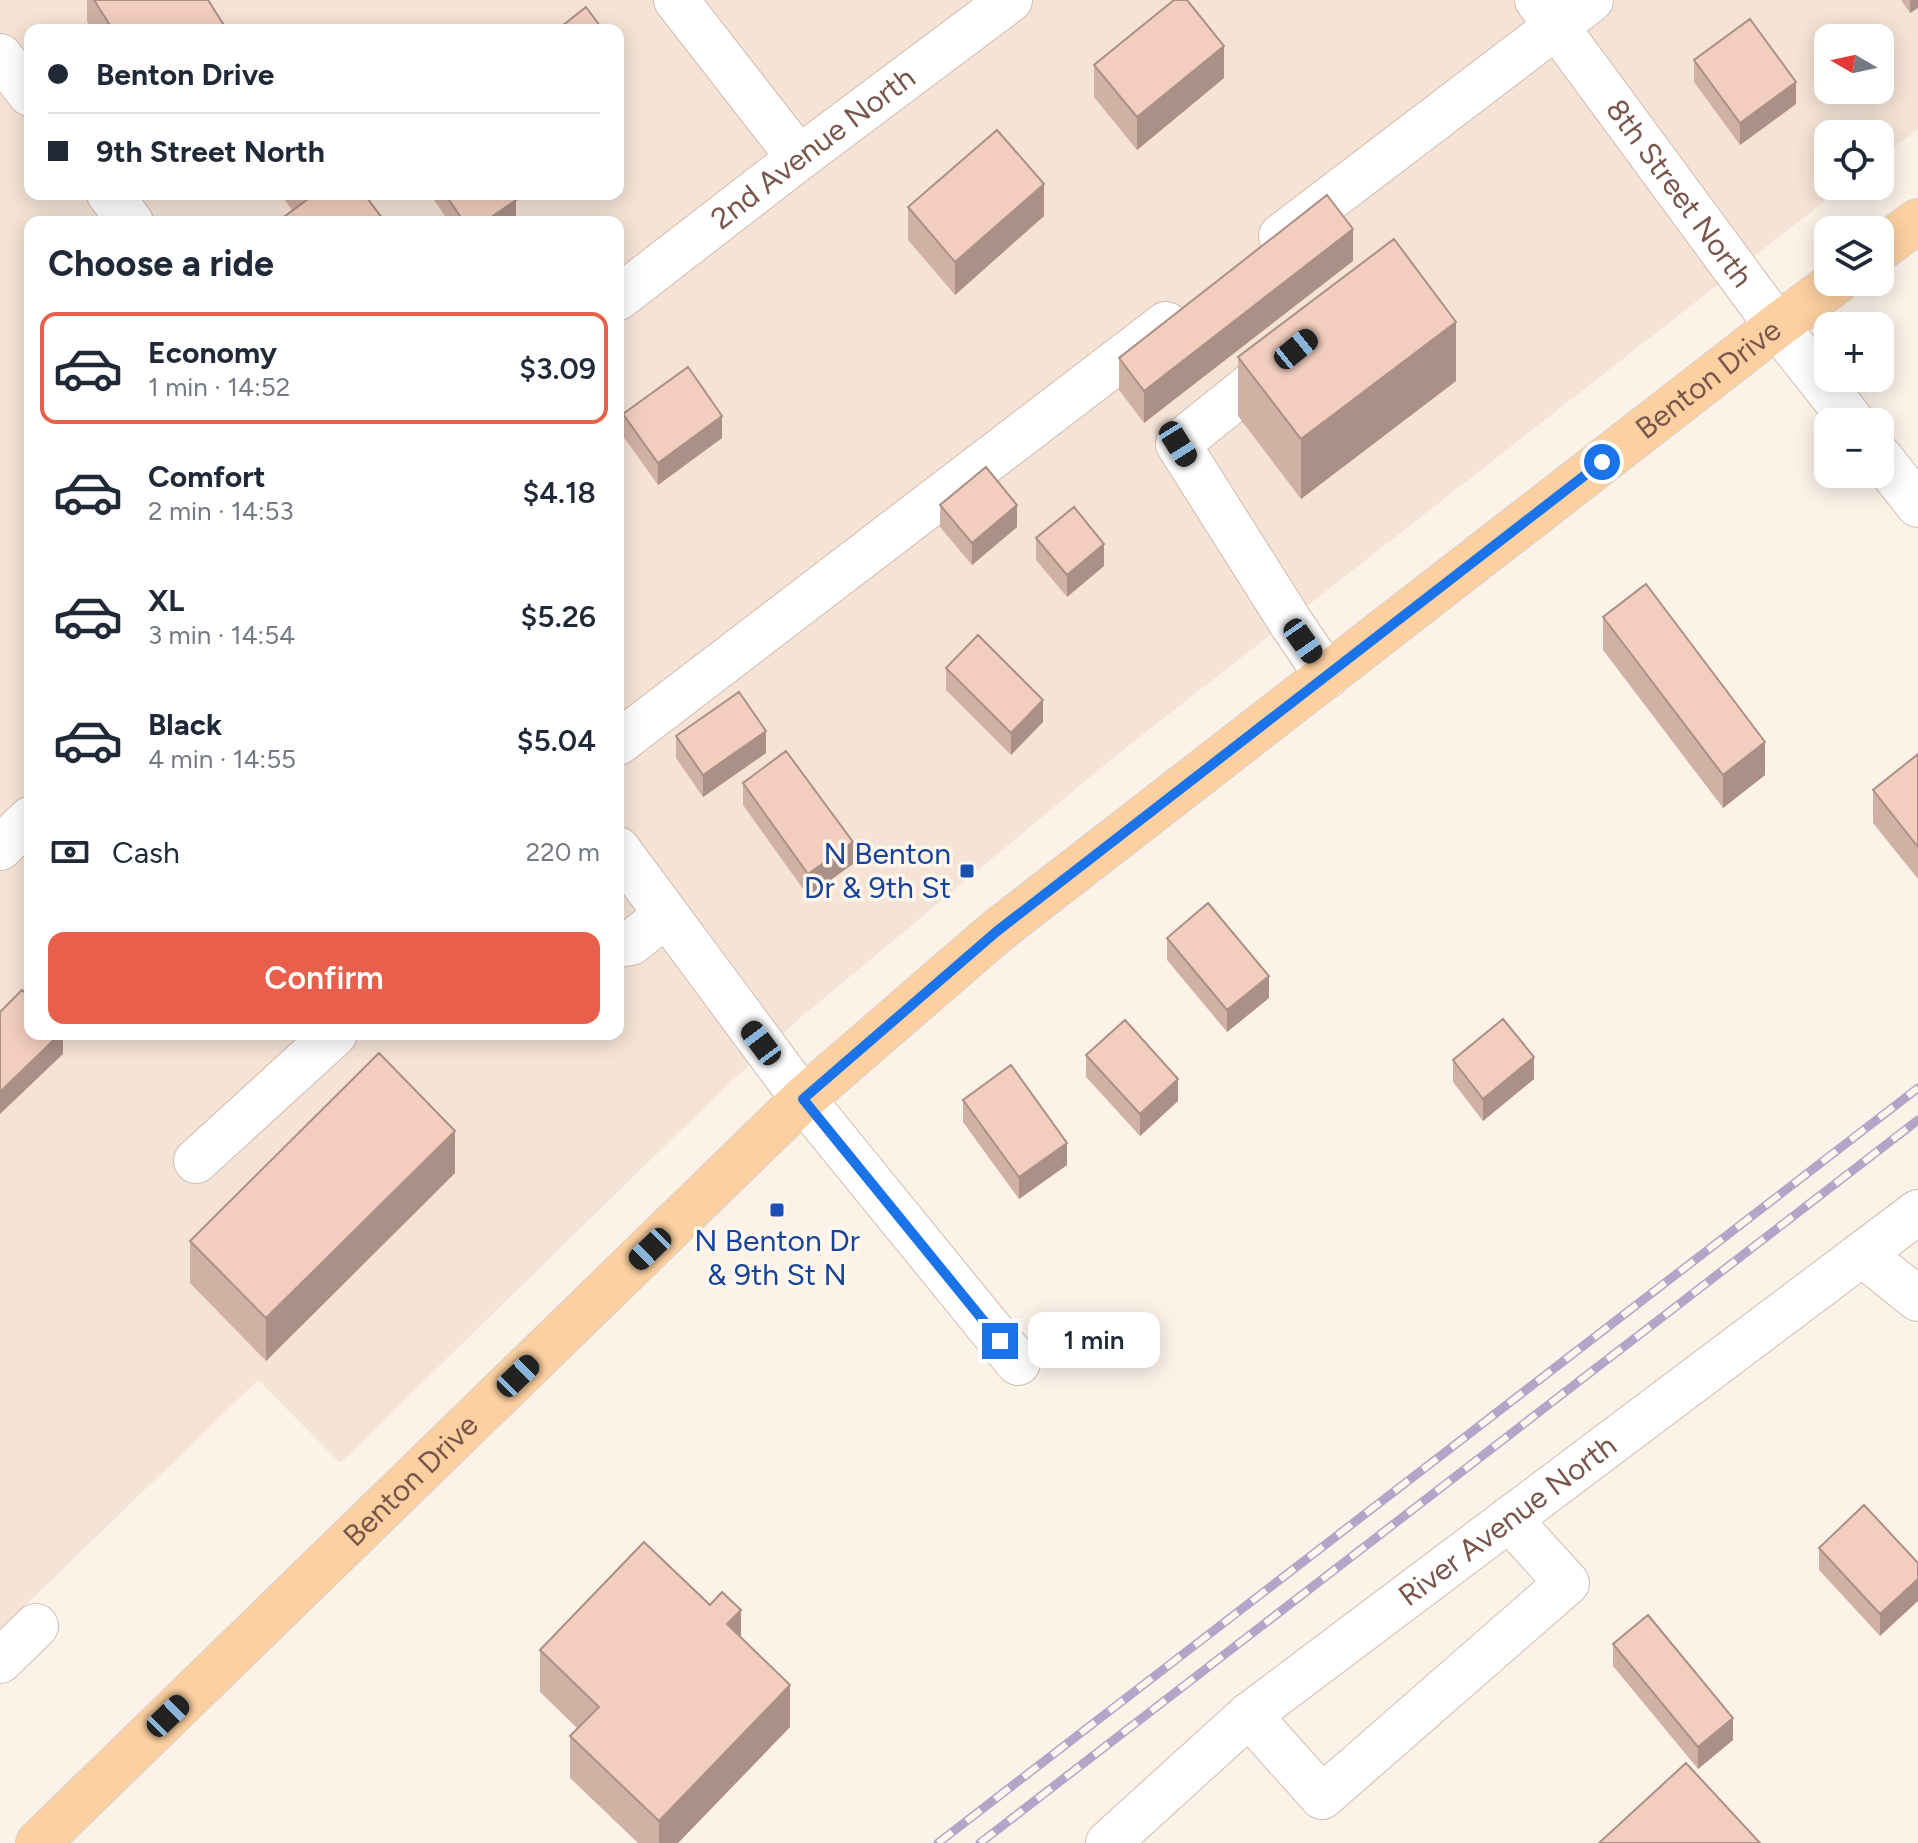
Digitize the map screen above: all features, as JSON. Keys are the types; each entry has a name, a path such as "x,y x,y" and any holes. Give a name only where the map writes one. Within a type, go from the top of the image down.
{"main road":[{"path":"1894,239 1918,221"},
{"name":"Benton Drive","path":"38,1843 803,1099 996,932 1817,296"}],"street":[{"path":"676,0 799,158"},
{"name":"2nd Avenue North","path":"624,293 1010,0"},
{"path":"1252,259 1547,13 1591,0"},
{"name":"8th Street North","path":"1547,13 1777,326 1842,408"},
{"path":"0,56 24,86"},
{"path":"114,200 126,216"},
{"path":"624,738 1201,298"},
{"path":"1320,330 1178,444 1327,676"},
{"path":"1894,475 1918,505"},
{"path":"0,848 24,825"},
{"path":"624,857 803,1099 1018,1363"},
{"path":"624,944 631,943 666,915"},
{"path":"196,1161 328,1040"},
{"name":"River Avenue North","path":"1108,1843 1249,1715 1918,1212"},
{"path":"1862,1254 1918,1299"},
{"path":"1249,1715 1322,1797 1567,1583 1509,1519"},
{"path":"0,1661 36,1626"}],"shaded area":[{"path":"0,0 1918,0 1918,129 1894,147 1894,120 1814,120 1814,200 1826,200 1118,754 800,1018 340,1463 258,1380 0,1630"}],"building":[{"path":"94,0 208,0 223,24 109,24"},
{"path":"1174,0 1187,0 1224,46 1137,117 1094,65"},
{"path":"586,7 599,24 565,24"},
{"path":"1750,19 1796,82 1740,123 1694,60"},
{"path":"997,130 1044,184 955,262 908,207"},
{"path":"1327,195 1353,229 1144,391 1119,358"},
{"path":"307,200 368,200 380,216 285,216"},
{"path":"449,200 516,200 493,216 460,216"},
{"path":"1394,239 1456,322 1301,439 1238,357"},
{"path":"688,367 722,416 658,463 624,413"},
{"path":"986,467 1017,505 972,543 940,505"},
{"path":"1074,507 1104,544 1067,575 1036,538"},
{"path":"1646,584 1765,742 1723,775 1603,617"},
{"path":"978,635 1043,700 1011,733 946,668"},
{"path":"739,692 766,731 703,775 676,736"},
{"path":"786,751 853,842 808,874 743,783"},
{"path":"1918,754 1918,847 1873,790"},
{"path":"1208,903 1269,976 1227,1010 1167,938"},
{"path":"22,990 24,1040 54,1040 0,1092 0,1012"},
{"path":"1503,1019 1534,1057 1483,1099 1453,1060"},
{"path":"1125,1020 1178,1079 1140,1114 1086,1055"},
{"path":"379,1053 455,1131 266,1318 190,1241"},
{"path":"1011,1065 1067,1143 1019,1177 963,1100"},
{"path":"1864,1505 1918,1563 1918,1579 1880,1614 1819,1548"},
{"path":"644,1542 710,1605 722,1592 741,1610 727,1624 790,1685 659,1821 570,1736 599,1707 540,1650"},
{"path":"1648,1615 1733,1718 1698,1747 1613,1644"},
{"path":"1686,1763 1760,1843 1599,1843"}],"railway":[{"path":"938,1843 1918,1088"},
{"path":"980,1843 1918,1120"}],"place":[{"name":"N Benton Dr & 9th St","path":"967,871"},
{"name":"N Benton Dr & 9th St N","path":"777,1210"}],"route":[{"path":"1000,1341 803,1099 996,932 1602,462"}]}
